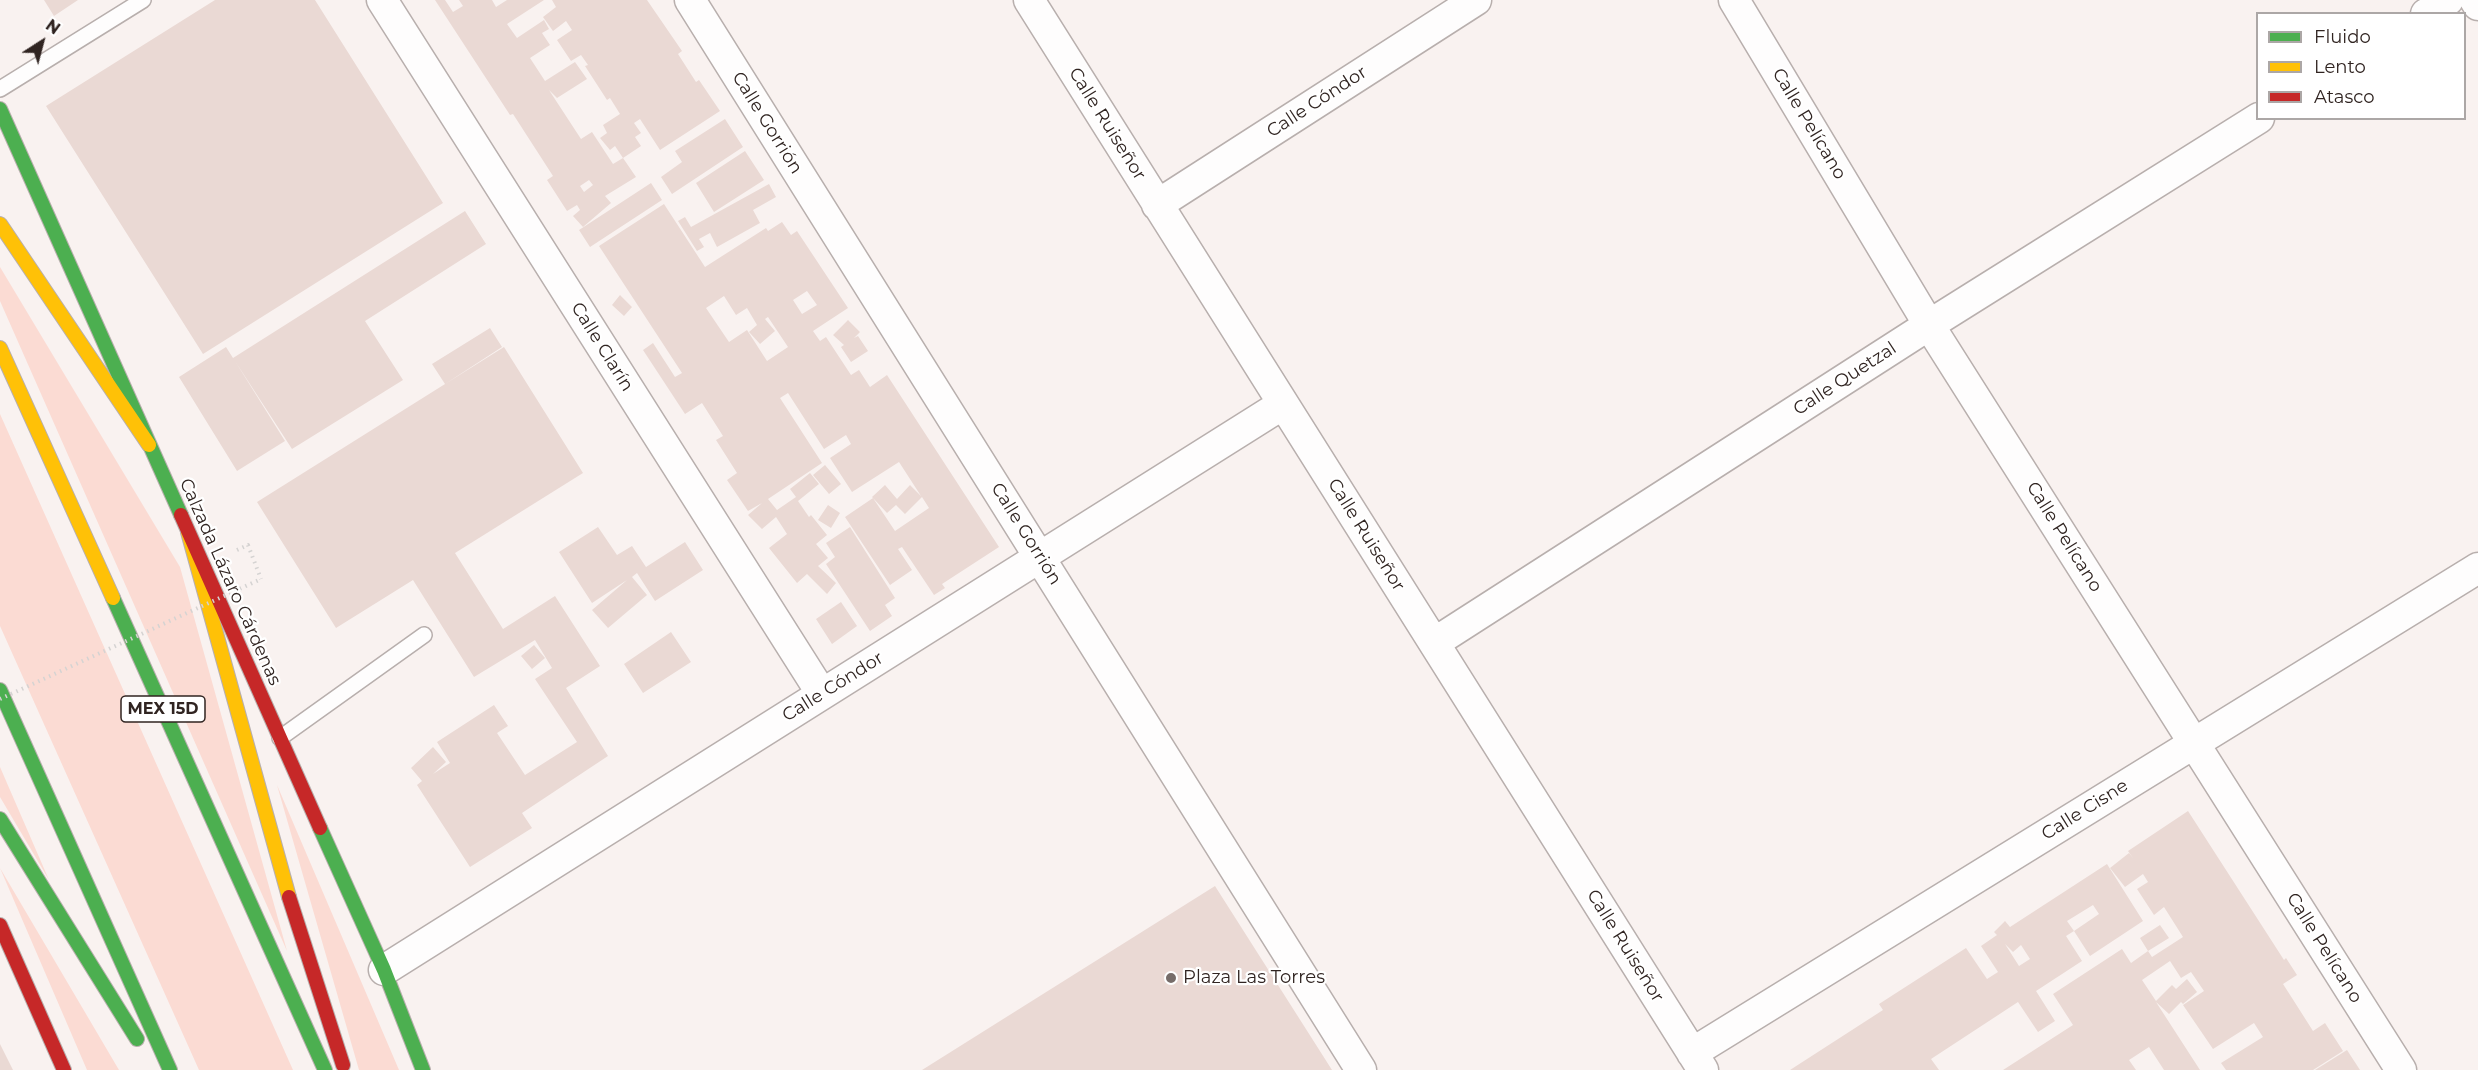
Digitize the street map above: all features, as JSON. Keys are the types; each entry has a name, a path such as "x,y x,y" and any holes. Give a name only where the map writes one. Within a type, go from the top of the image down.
{"main road":[{"name":"Calzada Lázaro Cárdenas","path":"0,109 384,970 423,1070"},
{"path":"0,224 148,445"},
{"name":"MEX 15D","path":"0,348 326,1070"},
{"path":"188,532 280,868 345,1070"},
{"path":"0,690 170,1070"},
{"path":"0,819 151,1060"},
{"path":"0,925 64,1070"}],"street":[{"name":"Calle Clarín","path":"382,0 822,694"},
{"name":"Calle Gorrión","path":"690,0 1361,1070"},
{"name":"Calle Ruiseñor","path":"1029,0 1698,1061"},
{"name":"Calle Cóndor","path":"1158,204 1476,0"},
{"name":"Calle Pelícano","path":"1734,0 1929,325 2401,1070"},
{"path":"2429,12 2448,0"},
{"path":"2475,0 2478,5"},
{"name":"Calle Quetzal","path":"1434,643 1929,325 2256,120"},
{"name":"Calle Cóndor","path":"384,970 1283,404"},
{"name":"Calle Cisne","path":"1698,1061 2194,743 2478,568"}],"lane":[{"path":"0,89 143,0"},
{"path":"280,738 424,635"}],"path":[{"path":"0,699 261,579 248,545"}],"shaded area":[{"path":"0,267 180,567 287,951 0,301"},
{"path":"0,414 293,1070 199,1070 0,626"},
{"path":"0,767 49,880 0,797"},
{"path":"277,785 399,1070 359,1070"},
{"path":"0,868 119,1070 87,1070"}],"building":[{"path":"44,0 78,0 54,16"},
{"path":"215,0 315,0 443,203 203,354 46,106"},
{"path":"435,0 445,0 453,12 463,6 459,0 492,0 496,7 507,0 544,0 507,24 517,38 544,20 549,29 542,33 550,45 530,58 545,81 575,62 587,79 557,98 549,90 581,139 592,132 613,164 623,158 636,177 605,196 611,203 583,227 573,216 580,210 577,205 567,211 547,180 553,176 513,114 510,115","holes":["589,180 593,185 584,192 580,186"]},
{"path":"552,0 647,0 682,51 678,54 696,82 699,80 720,111 660,150 640,119 634,123 641,133 635,137 641,146 623,158 615,146 610,150 600,138 607,133 603,125 620,114 610,98 607,100 585,66 588,65 581,55 571,61 557,40 572,30 566,21 553,31 543,17 556,7"},
{"path":"725,119 743,147 672,194 661,177 682,162 675,151"},
{"path":"745,151 764,180 714,212 696,183"},
{"path":"651,183 662,200 590,247 579,230"},
{"path":"769,184 776,197 753,210 760,223 717,247 710,233 699,239 704,247 697,251 678,221 685,217 691,227"},
{"path":"664,204 705,267 766,228 768,231 782,222 791,235 797,231 848,308 813,331 820,341 826,337 851,375 859,370 870,387 887,375 999,547 942,584 945,588 934,595 902,547 898,549 912,570 890,585 845,517 873,498 885,485 897,499 910,485 921,496 899,462 852,492 830,458 851,444 846,435 824,449 788,393 780,398 822,463 768,499 777,510 796,497 790,489 810,473 819,484 798,501 809,517 811,515 827,535 816,544 828,558 818,566 836,583 827,594 807,574 797,583 769,548 787,534 776,517 762,529 748,515 762,503 748,511 727,480 737,473 716,440 723,436 702,403 685,414 643,350 653,343 675,377 682,373 599,246","holes":["807,291 817,305 802,314 793,300","724,296 736,315 747,308 757,325 749,332 760,344 775,331 765,319 768,317 788,347 767,361 747,330 729,342 706,308","922,497 929,508 895,531 873,498 887,513 896,505 905,514"]},
{"path":"465,211 486,244 365,321 403,380 292,449 235,361 285,441 237,471 179,377 226,347 233,358"},
{"path":"620,295 632,307 624,316 612,305"},
{"path":"848,320 860,332 854,338 858,336 868,351 851,362 841,347 844,345 833,335"},
{"path":"490,328 502,347 445,384 432,364"},
{"path":"504,347 583,473 455,553 503,629 555,596 600,666 566,688 608,756 522,813 532,828 470,867 417,785 422,781 411,768 433,747 446,762 433,774 450,763 437,742 494,705 508,726 497,733 525,775 577,742 535,679 552,668 535,640 474,677 413,580 336,628 257,502"},
{"path":"825,465 841,484 829,494 813,475"},
{"path":"828,505 840,513 831,528 818,520"},
{"path":"598,527 617,555 632,546 646,567 685,542 703,570 655,601 637,573 632,577 647,595 608,628 592,610 627,580 592,603 559,552"},
{"path":"850,527 895,598 885,605 892,616 870,631 826,564 835,557 826,543"},
{"path":"841,602 857,626 832,644 816,619"},
{"path":"671,632 691,662 643,693 624,664"},
{"path":"534,645 545,658 532,669 521,656"},
{"path":"2188,811 2284,960 2286,958 2297,975 2283,984 2313,1031 2325,1023 2343,1051 2313,1070 2226,1070 2221,1063 2263,1037 2254,1023 2213,1049 2183,1005 2204,991 2191,972 2181,978 2170,961 2142,980 2156,1001 2172,985 2176,989 2187,979 2197,992 2183,1004 2181,1002 2169,1014 2156,1002 2200,1070 2164,1070 2149,1047 2129,1060 2136,1070 2003,1070 2073,1025 2053,994 2122,949 2131,963 2148,951 2152,957 2183,937 2164,907 2154,915 2137,889 2148,882 2143,874 2125,887 2110,868 2129,853 2133,858 2128,851"},
{"path":"2107,864 2143,921 2090,956 2074,931 2066,936 2082,961 2036,991 2055,1021 2038,1032 2018,1002 1931,1059 1939,1070 1790,1070 1883,1010 1879,1004 1966,948 1987,979 1998,972 1981,946 1997,935 1994,932 2005,921 2010,927","holes":["2093,905 2099,914 2074,931 2067,921","2005,944 2013,952 2021,945 2030,959 2019,966"]},
{"name":"Plaza Las Torres","path":"1215,886 1332,1070 922,1070"},
{"path":"2160,925 2169,938 2148,951 2140,938"},
{"path":"0,1044 13,1070 0,1070"},
{"path":"2347,1050 2360,1070 2315,1070"}],"traffic: fast":[{"path":"0,109 181,515"},
{"path":"113,598 325,1070"},
{"path":"0,690 170,1070"},
{"path":"0,819 137,1039"},
{"path":"320,828 384,970 423,1070"}],"traffic: slow":[{"path":"0,224 149,445"},
{"path":"0,348 113,598"},
{"path":"188,532 289,897"}],"traffic: jam":[{"path":"181,515 320,828"},
{"path":"289,897 343,1065"},
{"path":"0,925 64,1070"}],"place":[{"name":"Plaza Las Torres","path":"1171,978"}]}
